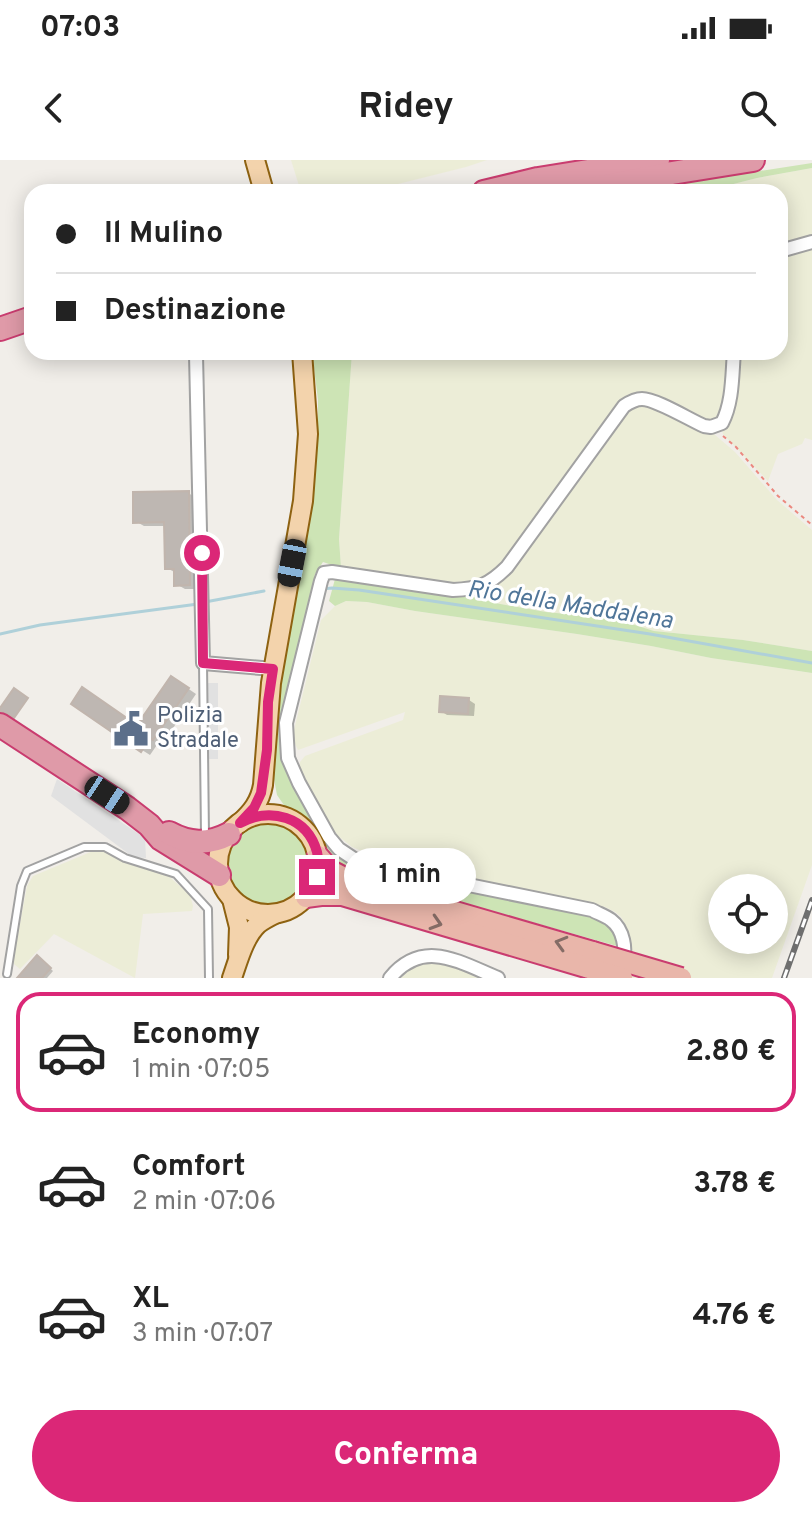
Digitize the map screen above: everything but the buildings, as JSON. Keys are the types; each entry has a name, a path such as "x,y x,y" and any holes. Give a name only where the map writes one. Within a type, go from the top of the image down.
{"highway":[{"path":"517,184 538,179 665,166 753,160"},
{"path":"603,184 665,166"},
{"path":"2,340 24,324"},
{"path":"2,340 24,336"},
{"path":"0,725 127,808 161,839 219,875"},
{"path":"149,825 184,840 205,842 218,840 234,828"},
{"path":"318,856 331,871 352,882 591,960 622,978"},
{"path":"306,897 348,897 591,960 681,978"}],"main road":[{"path":"255,160 262,184"},
{"path":"237,973 239,927 232,899 219,875 219,853 234,828 250,814 259,800 263,785 268,702 303,501 308,434 303,360"},
{"path":"237,973 259,923 289,910 306,897 317,877 318,856 311,839 304,829 290,819 273,793 267,750"},
{"path":"234,828 256,816 270,814 290,819"},
{"path":"232,899 259,914 275,914"}],"street":[{"path":"788,249 812,242"},
{"path":"196,360 203,663 273,669"},
{"path":"615,978 624,957 623,938 612,921 592,910 375,866 354,859 339,849 329,837 288,758 286,723 324,573 453,590 468,590 494,580 507,567 624,406 632,400 649,400 704,426 722,423 726,415 733,360"},
{"path":"390,978 414,958 431,956 448,958 498,978"}],"lane":[{"path":"203,663 205,842"},
{"path":"7,974 21,886 27,871 84,847 105,847 125,858 176,874 208,909 210,978"}],"path":[{"path":"711,427 736,447 778,496 812,525"}],"green space":[{"path":"291,160 487,160 398,184 298,184"},
{"path":"812,163 812,168 733,184 675,184"},
{"path":"812,168 812,238 788,244 788,184 733,184"},
{"path":"812,247 812,440 805,438 802,444 778,454 768,481 723,434 722,429 735,360 788,360 788,254"},
{"path":"313,360 351,360 339,539 341,568 323,562 315,574 284,718 282,743 343,855 589,915 612,930 617,946 345,870 328,858 312,828 286,808 277,795 273,774 278,687 306,528 318,435"},
{"path":"351,360 729,360 722,415 715,424 633,396 495,574 461,587 341,568 339,539"},
{"path":"635,403 655,405 714,434 735,452 777,500 812,530 812,651 654,631 618,620 546,612 476,597 503,579 629,407"},
{"path":"335,579 476,597 546,612 619,620 654,631 812,651 812,673 367,602 346,601 335,606 329,601"},
{"path":"346,601 367,602 812,673 812,865 788,933 788,874 708,874 708,954 780,954 772,978 624,978 631,947 628,930 621,917 605,907 384,860 352,847 337,835 301,776 300,762 305,756 403,720 405,712 298,750 293,734 321,620 335,606"},
{"path":"268,821 284,825 298,834 307,848 311,864 307,880 298,894 284,903 268,907 252,903 238,894 229,880 225,864 229,848 238,834 252,825"},
{"path":"93,851 105,851 125,861 165,873 190,895 192,911 143,914 135,978 54,934 20,969 13,961 27,886 33,876"},
{"path":"432,962 445,963 485,978 401,978 410,969"}],"shaded area":[{"path":"207,683 218,683 218,759 207,759"},
{"path":"57,779 145,838 146,858 133,857 51,796"}],"waterway":[{"name":"Rio della Maddalena","path":"322,589 359,590 650,634 812,663"},
{"name":"Rio della Maddalena","path":"205,602 264,591"},
{"name":"Rio della Maddalena","path":"0,634 40,625 198,604"}],"railway":[{"path":"784,978 812,900"}],"place":[{"name":"Polizia Stradale","path":"131,729"}],"route":[{"path":"202,553 203,663 273,669 263,785 259,800 240,823 270,814 295,822 304,829 316,850 317,877"}]}
